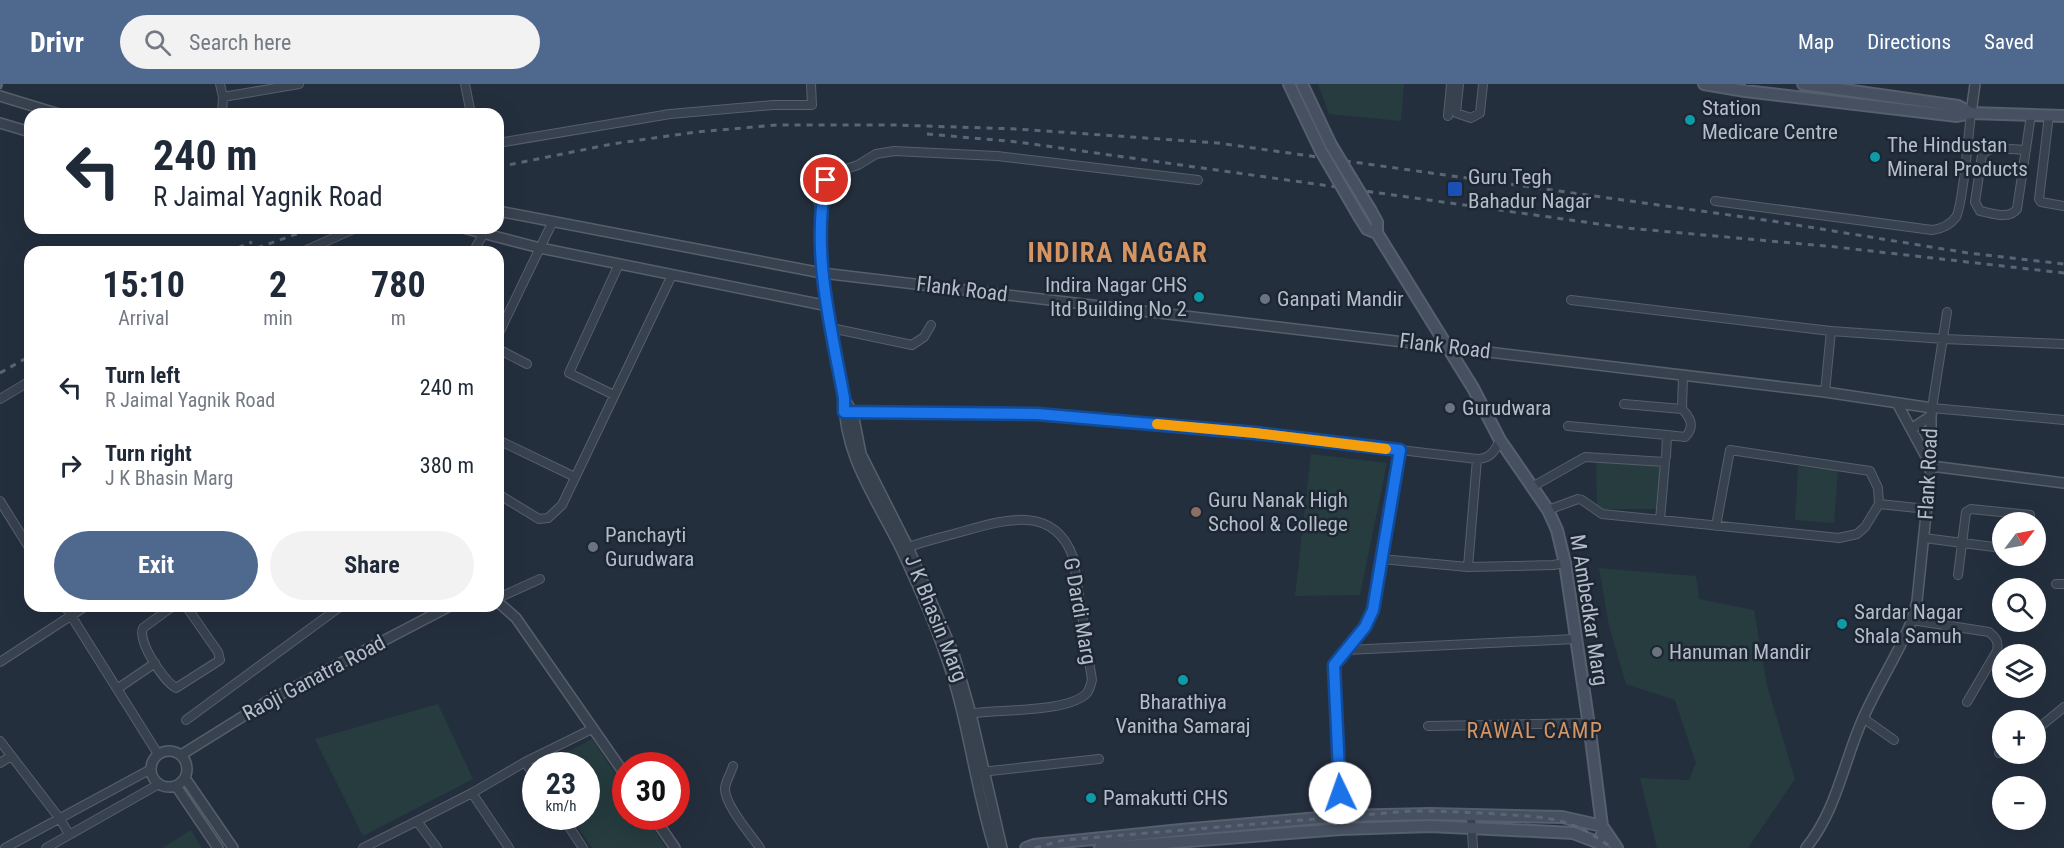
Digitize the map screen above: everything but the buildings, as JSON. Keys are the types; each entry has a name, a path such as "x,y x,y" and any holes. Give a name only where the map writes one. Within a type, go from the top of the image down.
{"main road":[{"name":"M Ambedkar Marg","path":"1289,84 1321,152 1367,229 1377,233"},
{"name":"M Ambedkar Marg","path":"1302,84 1331,145 1377,222 1377,233 1473,388 1500,440 1548,510 1557,530 1565,563 1603,846"},
{"path":"1704,84 1756,93 1957,116 1971,113 2064,116"},
{"path":"1803,84 1958,106 1971,113"},
{"path":"1026,848 1034,845 1181,830 1341,816 1430,814 1562,818 1602,826 1617,848"},
{"path":"1100,848 1341,829 1430,826 1573,832 1603,846"}],"street":[{"path":"220,84 222,108"},
{"path":"223,97 299,84"},
{"path":"465,84 470,108"},
{"path":"504,142 670,114 773,105 812,105 811,84"},
{"path":"1448,116 1451,84"},
{"path":"1459,84 1456,113 1471,118 1480,113 1483,84"},
{"path":"1715,201 1932,230 1940,229 1958,213 1975,84"},
{"path":"0,96 39,108"},
{"path":"2026,150 1992,148 1982,155 1975,202 1980,211 2009,215 2015,212 2026,150 2031,115"},
{"path":"2049,115 2039,199 2041,202 2064,206"},
{"path":"0,123 24,130"},
{"path":"822,273 820,206 826,180 831,174 858,165 876,154 894,151 997,156 1198,180"},
{"path":"813,165 814,192 820,206"},
{"name":"Flank Road","path":"504,212 822,273 1825,392 1897,403 1932,412 1927,509 1917,601 1912,620 1863,718 1836,796 1825,819 1806,848"},
{"path":"504,323 553,221"},
{"path":"316,246 342,234"},
{"path":"496,234 540,248 828,306"},
{"path":"614,395 570,373 619,264"},
{"name":"J K Bhasin Marg","path":"822,273 844,398 865,471 944,626 954,654 980,772 1002,848"},
{"path":"504,498 539,519 548,518 562,505 672,275"},
{"path":"1571,300 1831,331 2064,344"},
{"path":"1911,429 1932,412 1947,312"},
{"path":"831,328 912,345 924,337 931,325"},
{"path":"1825,392 1831,331"},
{"path":"504,352 527,364"},
{"path":"1682,409 1683,375"},
{"path":"0,399 24,385"},
{"path":"1897,403 1931,466 2064,483"},
{"path":"1568,426 1685,437 1689,432 1691,424 1689,416 1682,409 1624,404"},
{"path":"1932,412 2064,420"},
{"path":"848,413 1037,414 1255,433 1477,459 1485,459 1494,451 1500,440"},
{"path":"1666,457 1667,435"},
{"path":"504,444 575,477"},
{"path":"1341,829 1334,665 1336,659 1347,650 1365,627 1373,610 1400,450"},
{"path":"1548,510 1582,500 1602,514 1716,526 1839,538 1857,534 1865,527 1879,504 1878,488 1870,471 1730,450 1716,526"},
{"path":"1532,487 1585,457 1665,462 1660,520"},
{"path":"1468,567 1477,459"},
{"path":"0,501 24,539"},
{"path":"1879,504 1927,509"},
{"path":"1958,575 1966,512 1971,509 1996,512"},
{"name":"G Dardi Marg","path":"905,549 991,524 1023,519 1047,524 1061,533 1068,543 1073,557 1092,680 1087,693 1072,702 1055,706 967,715"},
{"path":"1924,538 1992,547"},
{"path":"1382,559 1468,567 1565,563"},
{"path":"504,597 540,579"},
{"path":"504,606 516,618 612,757"},
{"path":"68,612 158,754"},
{"path":"0,662 78,612"},
{"path":"165,612 141,632 143,642 155,663 176,688 219,660 218,652 190,612"},
{"path":"186,720 333,612"},
{"name":"Raoji Ganatra Road","path":"181,755 266,702 428,612"},
{"path":"1912,620 1989,632 1996,638 1997,651 1967,702"},
{"path":"1347,650 1575,639"},
{"path":"117,689 155,663"},
{"path":"2046,722 2064,707"},
{"path":"1863,718 1894,740"},
{"path":"1428,726 1588,723"},
{"path":"545,752 592,729"},
{"path":"0,741 69,834"},
{"path":"170,751 181,755 187,766 185,778 176,786 164,786 155,780 151,769 154,758 158,754 170,751"},
{"path":"0,763 11,756"},
{"path":"980,772 1099,759"},
{"path":"363,848 472,793 522,764"},
{"path":"733,766 725,786 726,793 729,802 760,848"},
{"path":"5,848 151,769"},
{"name":"J K Bhasin Marg","path":"980,772 985,817 994,848"},
{"path":"185,778 233,848"},
{"path":"46,848 159,784"},
{"path":"176,786 218,848"},
{"path":"472,793 509,848"},
{"path":"1471,815 1473,848"},
{"path":"417,821 437,848"},
{"path":"571,830 583,848"},
{"path":"663,830 675,848"}],"green space":[{"path":"1318,84 1404,84 1401,121 1329,114"},
{"path":"1311,454 1387,463 1360,595 1295,596"},
{"path":"1596,460 1662,460 1662,509 1597,509"},
{"path":"1798,466 1838,469 1834,523 1795,520"},
{"path":"1599,568 1696,576 1699,599 1754,610 1767,685 1795,779 1748,848 1657,848 1640,778 1689,780 1696,763 1675,700 1626,684 1609,626"},
{"path":"438,704 473,779 363,836 315,739"},
{"path":"592,739 612,769 612,830 654,830 666,848 592,848 580,830 600,830 600,752 568,752"},
{"path":"191,830 202,848 162,848"}],"railway":[{"path":"0,89 2,84"},
{"path":"504,166 612,144 696,132 777,125 894,125 1017,129 1218,143 1772,221 1968,253 2064,264"},
{"path":"927,134 1018,142 1627,228 1836,247 2064,273"},
{"path":"263,246 296,234"},
{"path":"242,246 252,242"},
{"path":"0,373 24,359"},
{"path":"1035,848 1064,840 1411,811 1488,813 1554,820 1583,829 1612,848"}],"slow traffic":[{"path":"1157,424 1386,449"}],"place":[{"name":"Station Medicare Centre","path":"1690,120"},
{"name":"The Hindustan Mineral Products","path":"1875,157"},
{"name":"Guru Tegh Bahadur Nagar","path":"1455,189"},
{"name":"Indira Nagar CHS ltd Building No 2","path":"1199,297"},
{"name":"Ganpati Mandir","path":"1265,299"},
{"name":"Gurudwara","path":"1450,408"},
{"name":"Guru Nanak High School & College","path":"1196,512"},
{"name":"Panchayti Gurudwara","path":"593,547"},
{"name":"Sardar Nagar Shala Samuh","path":"1842,624"},
{"name":"Hanuman Mandir","path":"1657,652"},
{"name":"Bharathiya Vanitha Samaraj","path":"1183,680"},
{"name":"Pamakutti CHS","path":"1091,798"}],"district":[{"name":"INDIRA NAGAR","path":"1118,253"},
{"name":"RAWAL CAMP","path":"1535,730"}],"route":[{"path":"826,180 820,206 822,273 844,398 844,412 1037,414 1096,418 1400,450 1373,610 1365,627 1347,650 1336,659 1334,665 1340,793"}]}
